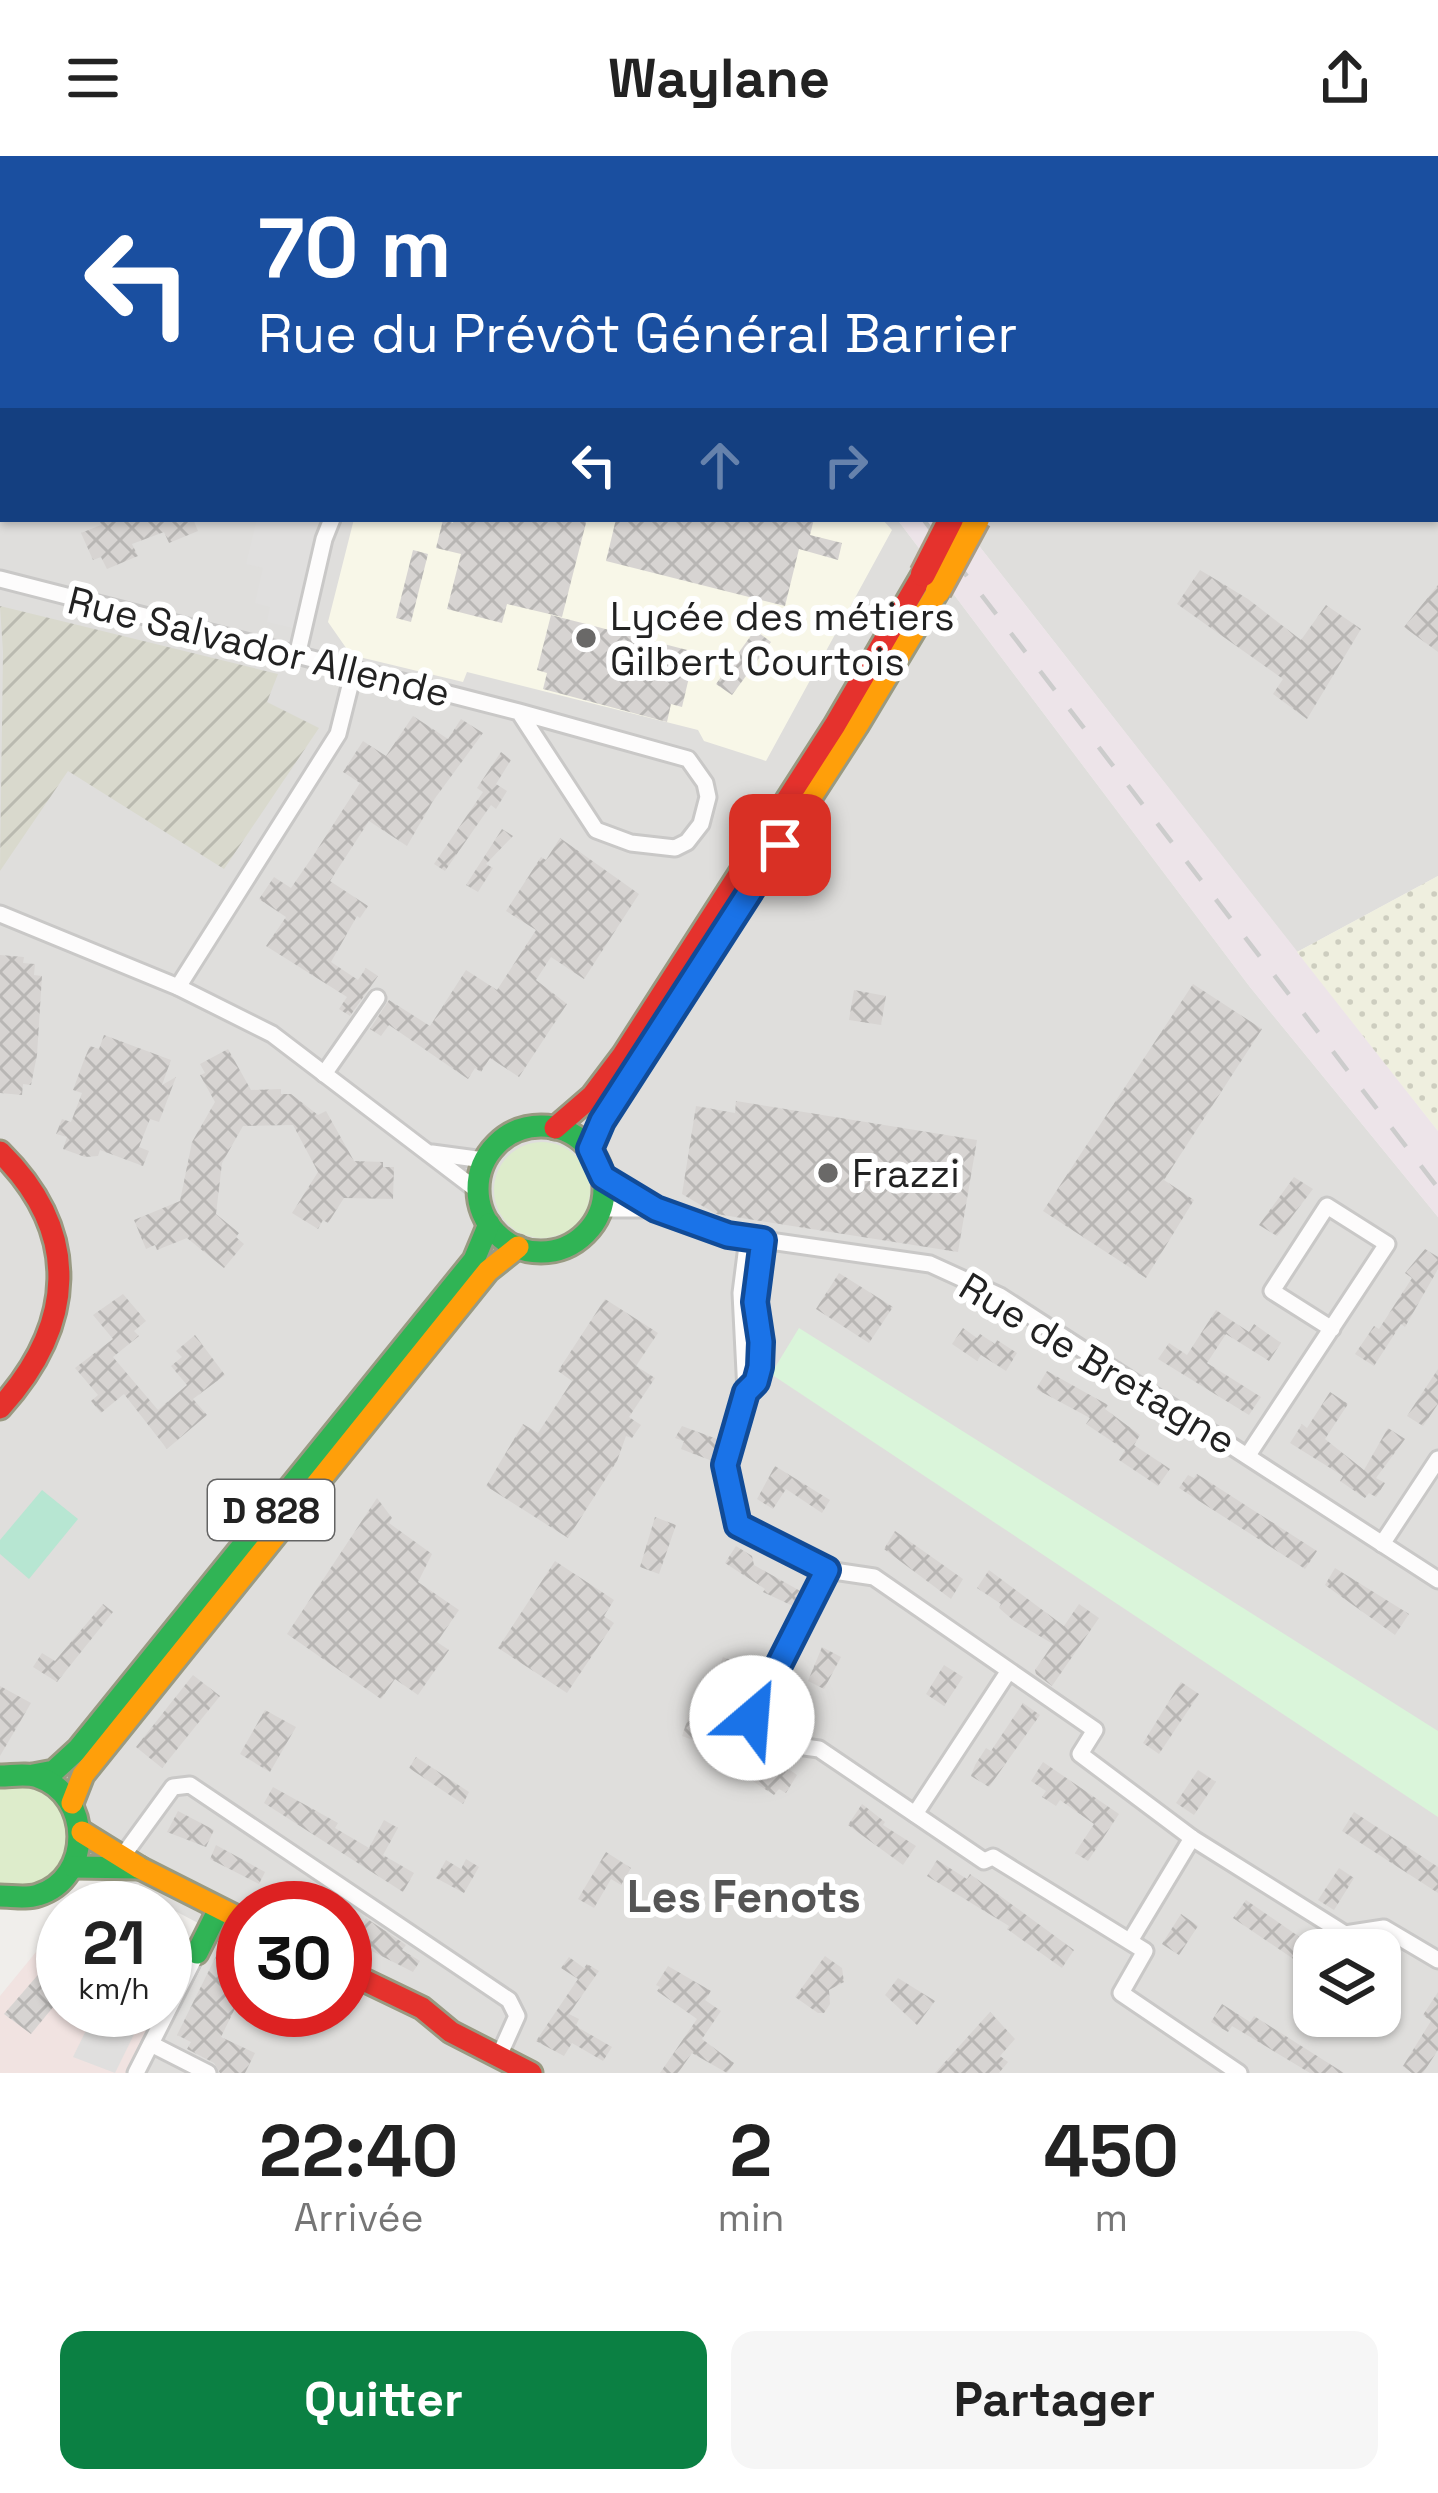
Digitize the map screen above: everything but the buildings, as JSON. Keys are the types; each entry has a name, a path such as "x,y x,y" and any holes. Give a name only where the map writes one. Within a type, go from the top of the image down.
{"main road":[{"path":"590,1149 602,1121 857,726 930,582 950,522"},
{"path":"555,1128 582,1110 930,582 975,522"},
{"path":"539,1126 555,1128 590,1149 603,1177 600,1209 576,1241 538,1252 518,1247 489,1224 478,1191 484,1160 507,1136 539,1126"},
{"path":"0,1152 23,1173 43,1203 62,1276 56,1314 40,1358 0,1408"},
{"name":"D 828","path":"34,1775 54,1771 78,1749 474,1260 489,1224"},
{"name":"D 828","path":"73,1803 76,1786 111,1741 488,1271 518,1247"},
{"path":"0,1776 34,1775 49,1780 73,1803 82,1832 74,1867 66,1879 43,1895 16,1900 0,1896"},
{"path":"82,1832 216,1907"},
{"path":"74,1867 131,1863"},
{"path":"196,1953 216,1915"},
{"path":"372,1983 531,2073"}],"street":[{"path":"297,656 331,522"},
{"name":"Rue Salvador Allende","path":"0,580 519,712 688,759 705,783 708,797 700,824 687,842 675,848 631,844 596,830 519,712"},
{"path":"178,987 338,734 354,670"},
{"path":"0,914 178,987 272,1034 478,1191"},
{"path":"325,1074 376,998"},
{"path":"429,1153 484,1160"},
{"name":"Rue de Bretagne","path":"603,1177 692,1224 755,1239 930,1264 1000,1295 1438,1580"},
{"path":"1248,1455 1332,1329 1387,1244 1327,1206 1272,1292 1332,1329"},
{"name":"Rue de Bretagne","path":"600,1209 656,1209"},
{"path":"755,1239 741,1293 746,1392 725,1465 738,1525 827,1570 874,1577 1095,1730 1080,1754 1192,1838 1345,1934 1384,1928 1438,1960"},
{"path":"1382,1544 1438,1460"},
{"path":"827,1570 752,1718 797,1746 819,1749 984,1862 992,1857 1130,1941 1145,1952 1121,1993 1239,2073"},
{"path":"915,1814 1009,1672"},
{"path":"131,1863 173,1787 190,1785 508,2000 517,2016 499,2056"},
{"path":"1130,1941 1192,1838"},
{"path":"136,2073 196,1953"},
{"path":"151,2044 208,2073"}],"shaded area":[{"path":"0,522 899,522 1250,987 1438,1217 1438,2073 147,2073 166,2037 192,2037 192,1986 216,1940 216,2037 372,2037 372,1881 216,1881 216,1932 192,1920 192,1881 118,1881 0,1819"},
{"path":"256,522 318,522 293,628 267,622 270,607 255,603 263,568 246,564"},
{"name":"Lycée des métiers Gilbert Courtois","path":"353,522 885,522 892,530 766,761 704,741 698,730 467,672 463,682 351,655 328,622"},
{"path":"899,522 960,522 1438,1131 1438,1217 1250,987"},
{"path":"960,522 1438,522 1438,876 1297,952"},
{"path":"0,606 278,674 267,702 319,728 224,869 68,771 0,871"},
{"path":"36,1952 36,2037 145,2037 127,2073 0,2073 0,1996"},
{"path":"83,2037 133,2037 115,2073 73,2057"}],"green space":[{"path":"1438,876 1438,1131 1297,952"},
{"path":"542,1142 560,1145 576,1156 587,1172 587,1208 576,1224 560,1235 542,1238 524,1235 508,1224 497,1208 494,1190 497,1172 508,1156 524,1145"},
{"path":"799,1328 1438,1731 1438,1817 771,1374"},
{"path":"42,1490 78,1519 29,1579 0,1554 0,1540"},
{"path":"13,1786 41,1793 58,1806 67,1825 68,1845 61,1864 47,1878 26,1886 0,1883 0,1789"}],"railway":[{"path":"925,522 1438,1188"}],"traffic: fast":[{"path":"541,1126 565,1131 585,1145 599,1165 604,1189 599,1213 585,1233 565,1247 541,1252 517,1247 497,1233 483,1213 478,1189 483,1165 497,1145 517,1131 541,1126"},
{"path":"33,1775 54,1771 78,1749 474,1260 489,1224"},
{"path":"0,1776 34,1776 56,1787 69,1801 79,1836 69,1872 56,1886 34,1896 0,1896"},
{"path":"74,1867 140,1868"},
{"path":"197,1953 216,1915"}],"traffic: slow":[{"path":"938,591 975,522"},
{"path":"590,1149 601,1121 857,726 938,591"},
{"path":"72,1803 83,1775 488,1271 518,1247"},
{"path":"82,1832 216,1906"}],"traffic: jam":[{"path":"923,574 949,522"},
{"path":"555,1128 592,1096 623,1055 835,725 923,574"},
{"path":"0,1152 27,1183 45,1214 56,1247 59,1279 55,1312 43,1344 0,1408"},
{"path":"372,1984 531,2073"}],"place":[{"name":"Lycée des métiers Gilbert Courtois","path":"586,638"},
{"name":"Frazzi","path":"828,1173"}],"district":[{"name":"Les Fenots","path":"744,1896"}],"route":[{"path":"752,1718 827,1570 738,1525 725,1465 746,1392 756,1382 760,1367 755,1302 763,1240 728,1235 656,1209 603,1177 590,1149 602,1121 780,845"}]}
